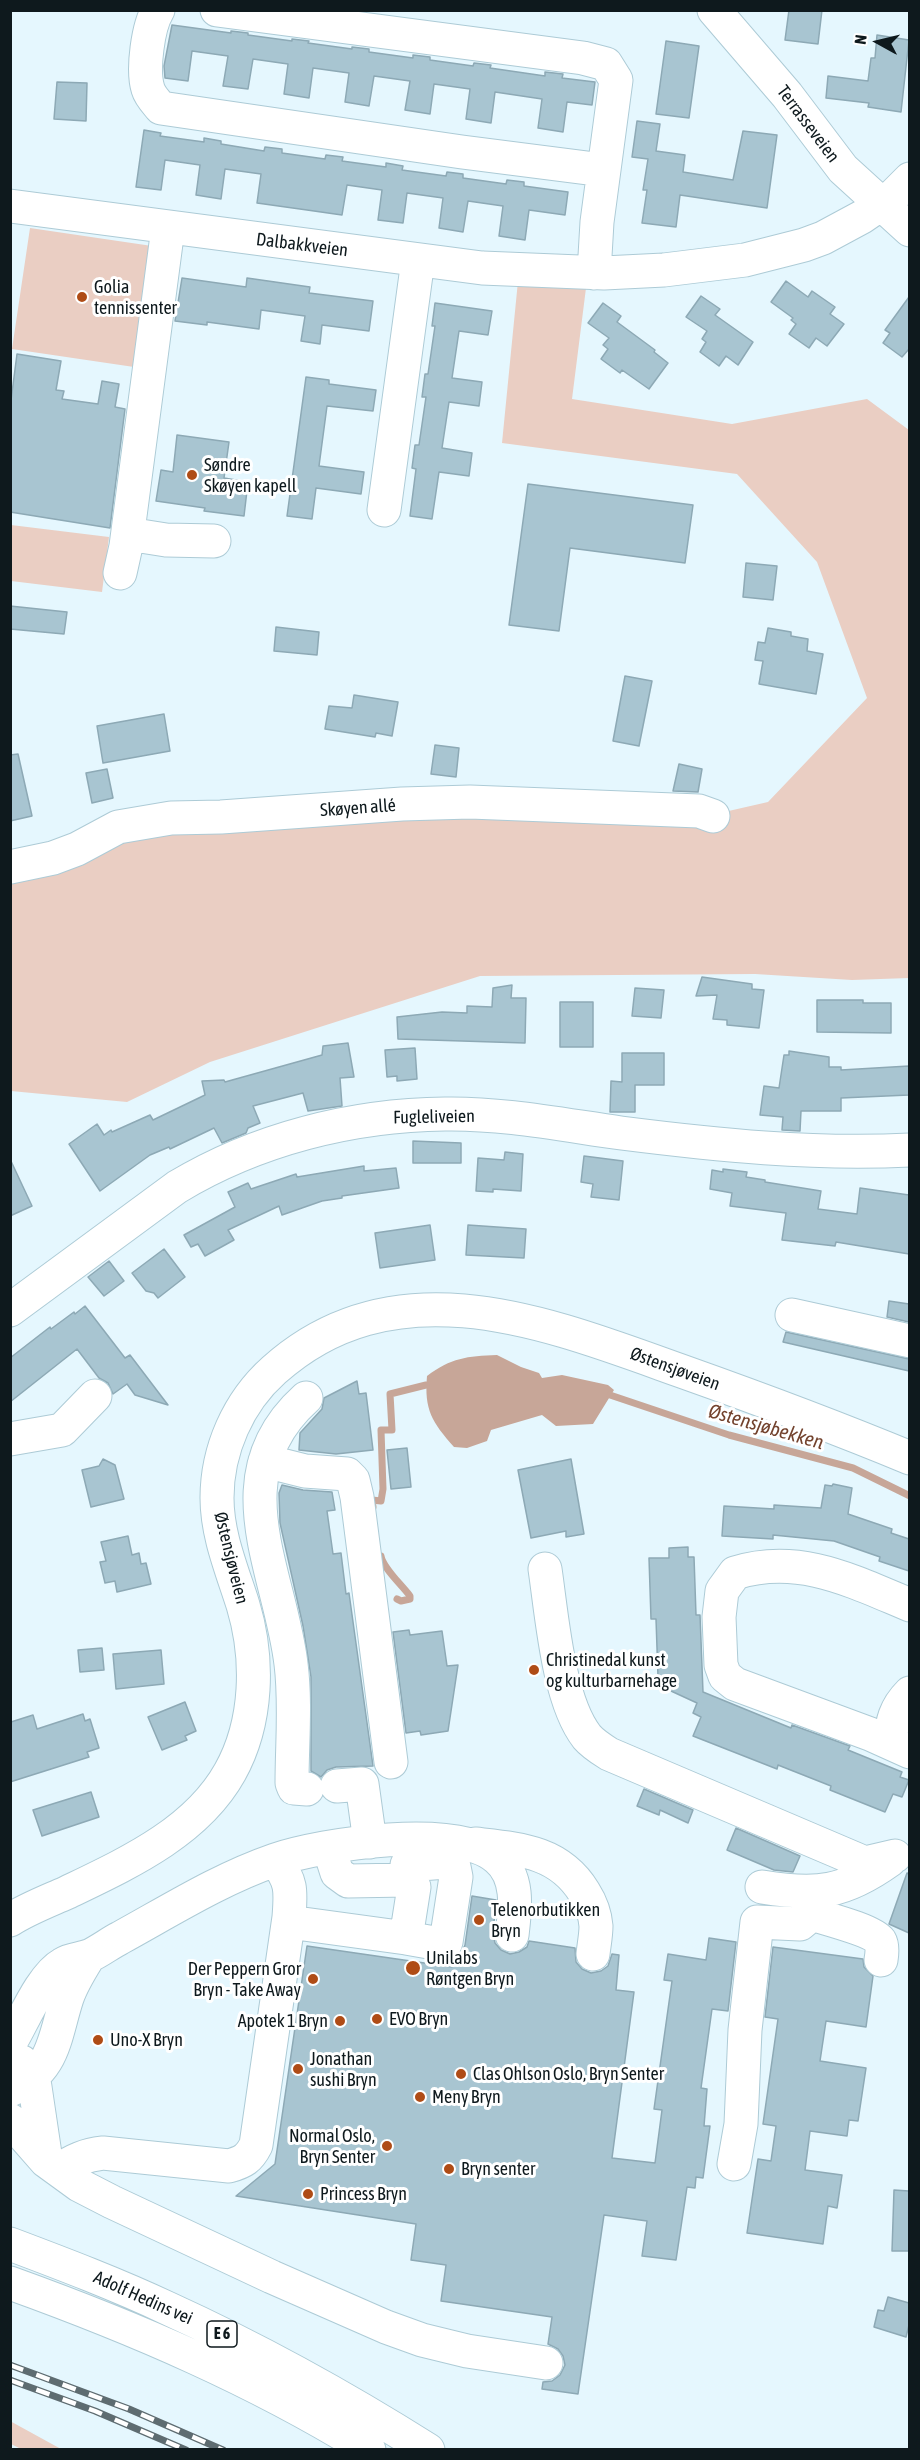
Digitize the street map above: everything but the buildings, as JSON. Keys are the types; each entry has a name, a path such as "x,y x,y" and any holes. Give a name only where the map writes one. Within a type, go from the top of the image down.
{"main road":[{"path":"158,10 152,21 146,79 148,91 161,108 603,170"},
{"path":"217,10 600,61 611,70 616,80 597,222 594,273"},
{"name":"Terrasseveien","path":"714,10 788,95 843,169 909,230"},
{"name":"Dalbakkveien","path":"10,206 482,268 594,273 664,270 755,257 823,238 881,205 909,179"},
{"path":"120,573 128,534 168,228"},
{"path":"384,510 418,260"},
{"path":"128,534 166,540 214,541"},
{"name":"Skøyen allé","path":"10,867 53,858 77,849 118,827 171,818 470,802 699,811 712,816"},
{"name":"Fugleliveien","path":"10,1310 177,1186 195,1176 279,1141 328,1127 362,1121 445,1114 767,1148 846,1152 909,1150"},
{"name":"Østensjøveien","path":"12,1918 118,1868 162,1841 185,1824 212,1797 228,1776 237,1759 250,1713 253,1654 250,1630 220,1529 217,1502 221,1458 229,1435 250,1397 267,1376 283,1362 322,1338 358,1322 402,1312 442,1309 497,1313 609,1345 845,1431 909,1458"},
{"path":"792,1315 909,1341"},
{"path":"10,1439 62,1430 95,1396"},
{"path":"306,1398 289,1414 276,1435 261,1475 260,1521 283,1614 292,1665 292,1783 294,1788 362,1784 370,1842"},
{"path":"265,1461 305,1471 347,1474 353,1480 391,1762"},
{"path":"900,1747 735,1684 725,1676 719,1651 719,1603 726,1582 735,1573 759,1568 791,1567 822,1570 909,1605"},
{"path":"545,1569 563,1676 574,1714 584,1732 596,1746 609,1754 864,1863 902,1850"},
{"path":"900,1747 892,1718 909,1693"},
{"path":"333,1861 370,1842 426,1840 468,1843 529,1852 544,1857 567,1869 592,1904 596,1928 593,1954"},
{"path":"468,1843 497,1858 507,1870 513,1887 515,1904 512,1935"},
{"path":"734,2164 741,2124 745,2030 758,1923 800,1924 806,1919 811,1902 869,1874 902,1850"},
{"path":"52,2166 86,2155 103,2153 229,2166 244,2161 251,2155 256,2145 289,1922 290,1887 287,1875 275,1860"},
{"path":"10,2043 52,1974 63,1964 89,1956 226,1880 275,1860 446,1862 451,1865 456,1877 447,1941 440,1944 289,1922"},
{"path":"333,1861 348,1881 407,1880 412,1883 414,1887 406,1938"},
{"path":"762,1887 798,1893 850,1926 877,1939 881,1943 882,1960"},
{"path":"22,2083 43,2067 50,2054 59,2033 67,1997 89,1956"},
{"path":"10,2050 17,2055 22,2083 52,2166"},
{"path":"10,2120 52,2166 112,2202 272,2277 386,2327 422,2340 467,2351 546,2363"},
{"name":"Adolf Hedins vei","path":"10,2244 102,2279 256,2351 355,2404 428,2450"},
{"name":"Adolf Hedins vei","path":"10,2283 148,2336 221,2370 338,2431 369,2450"}],"shaded area":[{"name":"Golia tennissenter","path":"30,228 152,246 134,367 12,349"},
{"path":"518,281 586,288 572,399 732,424 867,399 909,430 909,978 852,980 755,974 480,976 210,1062 127,1102 11,1091 10,861 120,825 393,805 711,815 768,802 867,698 817,562 737,474 502,443"},
{"path":"11,525 109,537 102,592 11,581"},
{"path":"497,1355 539,1373 542,1378 562,1375 608,1385 614,1390 593,1424 556,1426 542,1415 491,1430 487,1441 467,1448 454,1447 431,1415 427,1398 427,1376 444,1365 460,1359"},
{"path":"10,2421 61,2449 21,2449 11,2444"}],"waterway":[{"name":"Østensjøbekken","path":"373,1507 372,1500 381,1501 383,1489 381,1430 392,1430 390,1394 426,1385"},
{"name":"Østensjøbekken","path":"610,1395 729,1435 853,1468 910,1496"},
{"name":"Østensjøbekken","path":"381,1556 389,1571 410,1596 410,1599 401,1601 397,1599"}],"railway":[{"path":"10,2365 129,2409 223,2450"},
{"path":"10,2380 95,2411 186,2450"}],"place":[{"name":"Golia tennissenter","path":"82,297"},
{"name":"Søndre Skøyen kapell","path":"192,475"},
{"name":"Christinedal kunst og kulturbarnehage","path":"534,1670"},
{"name":"Telenorbutikken Bryn","path":"479,1920"},
{"name":"Unilabs Røntgen Bryn","path":"413,1968"},
{"name":"Der Peppern Gror Bryn - Take Away","path":"313,1979"},
{"name":"EVO Bryn","path":"377,2019"},
{"name":"Apotek 1 Bryn","path":"340,2021"},
{"name":"Uno-X Bryn","path":"98,2040"},
{"name":"Jonathan sushi Bryn","path":"298,2069"},
{"name":"Clas Ohlson Oslo, Bryn Senter","path":"461,2074"},
{"name":"Meny Bryn","path":"420,2097"},
{"name":"Normal Oslo, Bryn Senter","path":"387,2146"},
{"name":"Bryn senter","path":"449,2169"},
{"name":"Princess Bryn","path":"308,2194"}]}
